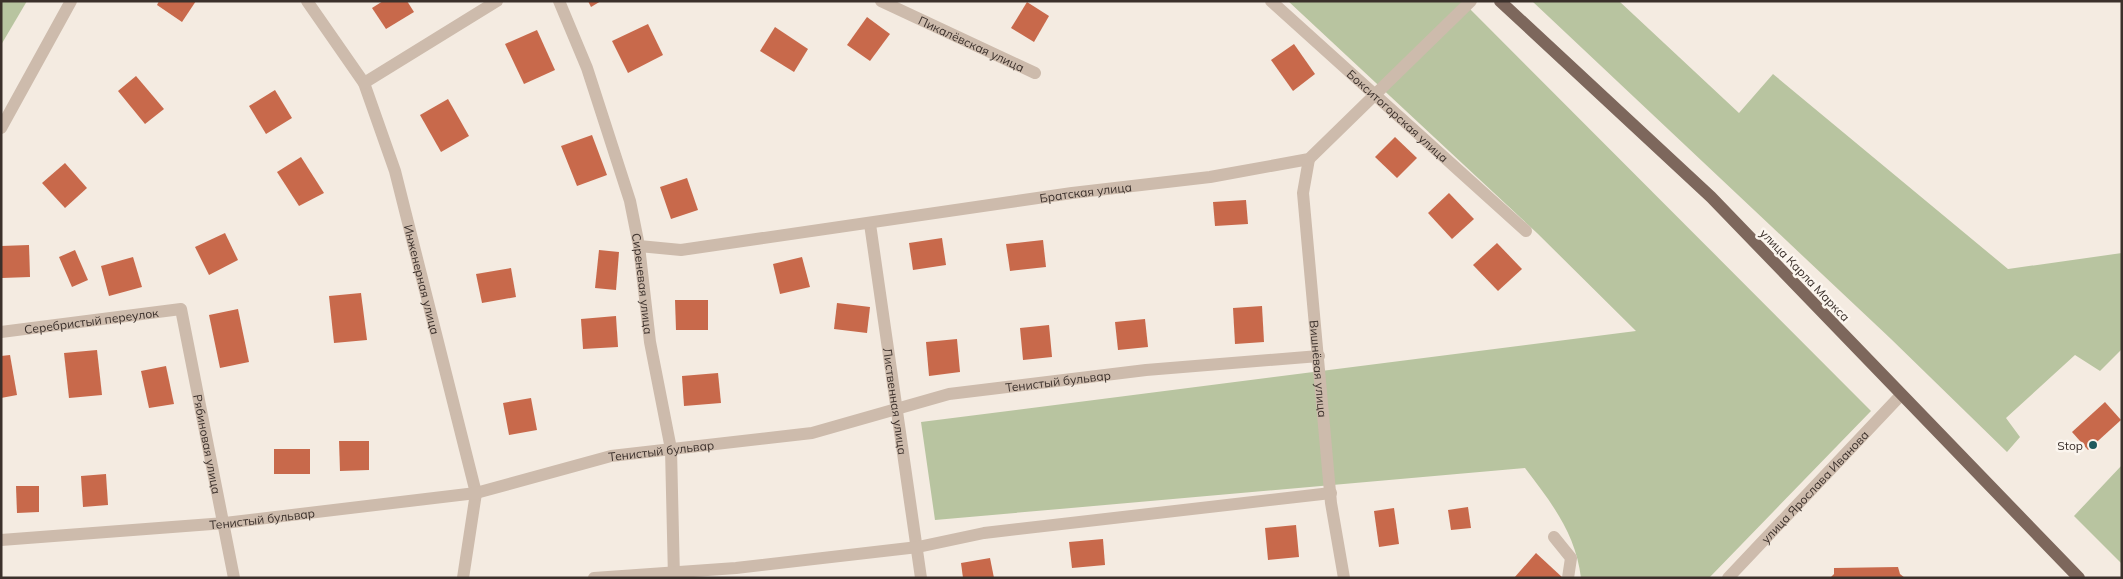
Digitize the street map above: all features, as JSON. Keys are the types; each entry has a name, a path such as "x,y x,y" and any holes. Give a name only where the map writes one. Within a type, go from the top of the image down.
{"main road":[{"name":"улица Карла Маркса","path":"1500,1 1711,197 1900,395 2079,578"}],"street":[{"path":"1,128 71,1"},
{"name":"Инженерная улица","path":"307,1 364,83 395,171 476,493 463,578"},
{"path":"364,83 497,1"},
{"name":"Сиреневая улица","path":"559,1 587,68 630,201 638,246 650,342 671,449 674,575"},
{"name":"Пикалёвская улица","path":"881,1 1035,73"},
{"name":"Бокситогорская улица","path":"1271,1 1374,96 1526,231"},
{"path":"1309,159 1471,1"},
{"name":"Братская улица","path":"638,246 681,250 769,236 870,224 1072,193 1210,177 1309,159"},
{"name":"Вишнёвая улица","path":"1309,159 1303,194 1330,493 1344,578"},
{"name":"Лиственная улица","path":"870,224 918,547 920,578"},
{"name":"Серебристый переулок","path":"1,332 181,309"},
{"name":"Рябиновая улица","path":"181,309 225,523 234,578"},
{"name":"Тенистый бульвар","path":"1,540 225,523 476,493 611,456 812,433 958,393 1146,370 1319,356"},
{"name":"улица Ярослава Иванова","path":"1728,578 1900,395"},
{"path":"594,578 674,575 918,547 984,533 1330,493"},
{"path":"1554,537 1571,558 1568,578"}],"green space":[{"path":"1,1 27,1 1,45"},
{"path":"1288,1 1462,1 1871,411 1709,578 1581,578 1574,547 1561,519 1525,468 935,520 921,422 1636,331 1537,233"},
{"path":"1532,1 1619,1 1739,113 1773,74 2008,269 2122,253 2122,349 2100,371 2075,355 2006,418 2020,437 2007,452 1891,339"},
{"path":"2122,465 2122,564 2074,516"}],"building":[{"path":"159,1 196,1 182,22 157,5"},
{"path":"383,1 407,1 414,12 386,29 372,8"},
{"path":"588,1 601,1 591,7"},
{"path":"1027,2 1049,16 1034,42 1011,28"},
{"path":"867,17 890,34 870,61 847,45"},
{"path":"648,24 663,55 628,73 612,41"},
{"path":"775,27 808,49 794,72 760,51"},
{"path":"537,30 555,70 524,84 505,44"},
{"path":"1294,44 1315,74 1293,91 1271,60"},
{"path":"136,76 164,109 145,124 118,91"},
{"path":"275,90 292,118 266,134 249,106"},
{"path":"448,99 469,136 441,152 420,115"},
{"path":"592,135 607,175 577,186 561,146"},
{"path":"1395,137 1417,158 1397,178 1375,157"},
{"path":"301,157 324,193 299,206 277,172"},
{"path":"65,163 87,188 65,208 42,183"},
{"path":"687,178 698,210 671,219 660,187"},
{"path":"1449,193 1474,219 1452,239 1428,213"},
{"path":"1246,200 1248,224 1215,226 1213,202"},
{"path":"225,233 238,260 209,275 195,247"},
{"path":"942,238 946,265 913,270 909,243"},
{"path":"1043,240 1046,267 1010,271 1006,244"},
{"path":"1497,243 1522,269 1498,291 1473,265"},
{"path":"29,245 30,277 2,278 1,246"},
{"path":"75,250 88,280 72,287 59,257"},
{"path":"599,250 619,252 616,290 595,288"},
{"path":"133,257 142,287 109,296 101,266"},
{"path":"802,257 810,287 780,294 773,264"},
{"path":"511,268 516,297 482,303 476,274"},
{"path":"361,293 367,340 334,343 329,296"},
{"path":"675,300 708,300 708,330 676,330"},
{"path":"837,303 870,307 867,333 834,329"},
{"path":"1262,306 1264,342 1235,344 1233,308"},
{"path":"238,309 249,362 220,368 209,315"},
{"path":"616,316 618,347 583,349 581,319"},
{"path":"1145,319 1148,347 1118,350 1115,322"},
{"path":"1049,325 1052,357 1023,360 1020,328"},
{"path":"957,339 960,372 929,376 926,342"},
{"path":"97,350 102,395 69,398 64,353"},
{"path":"10,355 17,395 1,398 1,356"},
{"path":"166,366 174,404 149,408 141,371"},
{"path":"718,373 721,403 684,406 682,376"},
{"path":"531,398 537,430 509,435 503,403"},
{"path":"2105,402 2121,420 2088,450 2072,432"},
{"path":"339,441 369,441 369,470 340,471"},
{"path":"274,449 310,449 310,474 274,474"},
{"path":"106,474 108,505 83,507 81,476"},
{"path":"16,486 39,486 39,512 17,513"},
{"path":"1468,507 1471,528 1451,530 1448,510"},
{"path":"1394,508 1399,544 1379,547 1374,511"},
{"path":"1296,525 1299,557 1268,560 1265,528"},
{"path":"1103,539 1105,565 1072,568 1069,542"},
{"path":"1536,553 1563,578 1514,578"},
{"path":"990,558 994,578 963,578 961,563"},
{"path":"1898,567 1900,574 1905,578 1830,578 1834,574 1834,568"}],"place":[{"name":"Stop","path":"2093,445"}]}
